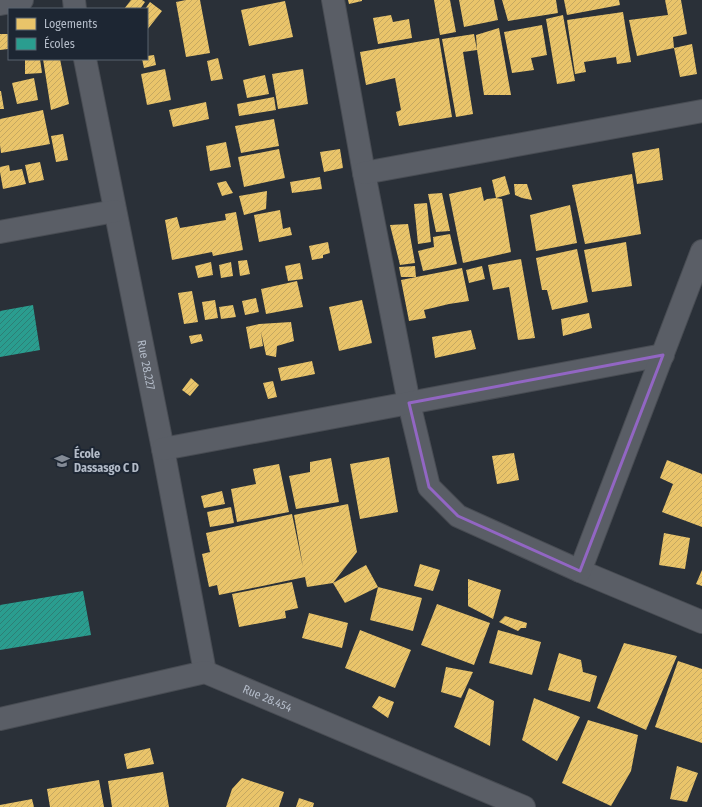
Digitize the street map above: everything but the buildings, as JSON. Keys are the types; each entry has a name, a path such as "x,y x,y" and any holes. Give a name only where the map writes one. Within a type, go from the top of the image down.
{"street":[{"path":"0,4 22,0"},
{"path":"333,0 408,403 428,487 458,516 580,571 702,622"},
{"name":"Rue 28.227","path":"85,60 205,672"},
{"path":"364,173 702,111"},
{"path":"0,232 115,211"},
{"path":"580,571 702,251"},
{"path":"162,449 662,355"},
{"path":"0,719 205,672"},
{"name":"Rue 28.454","path":"205,672 524,807"}],"highlighted area":[{"path":"663,355 580,571 458,516 429,487 409,403"}],"place":[{"name":"École Dassasgo C D","path":"62,461"}]}
